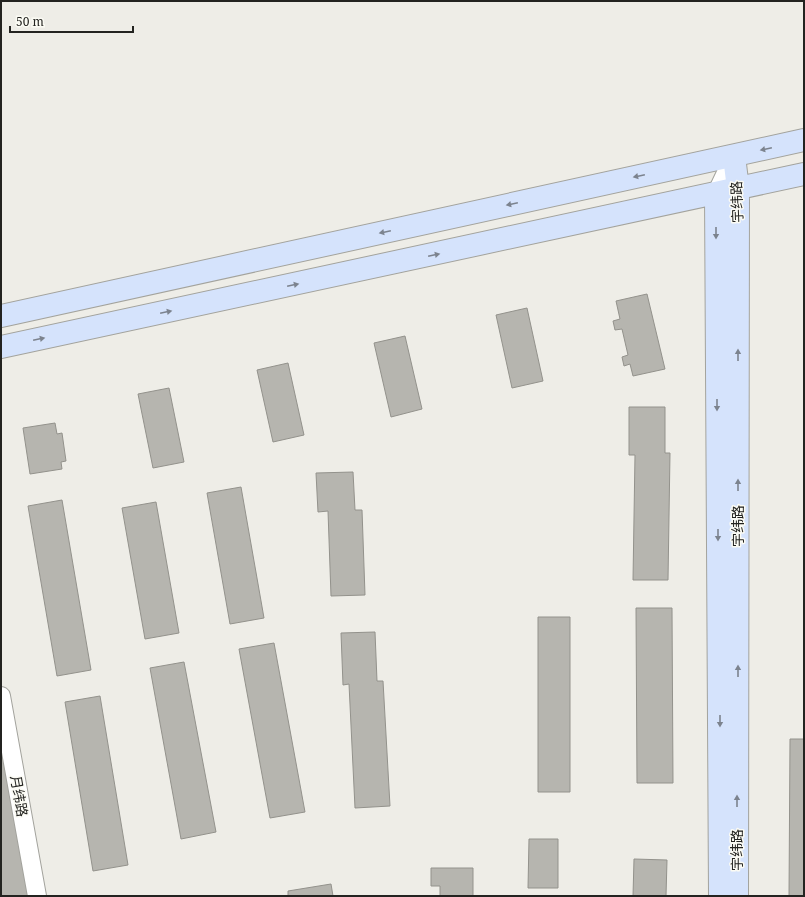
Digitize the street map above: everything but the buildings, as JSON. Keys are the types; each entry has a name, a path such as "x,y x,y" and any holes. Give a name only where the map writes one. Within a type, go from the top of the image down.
{"main road":[{"path":"1,316 804,140"},
{"name":"宇纬路","path":"734,156 738,189 737,896"},
{"path":"1,348 804,174"},
{"name":"宇纬路","path":"716,194 720,896"}],"street":[{"path":"716,194 734,156"},
{"name":"月纬路","path":"1,696 37,896"}]}
